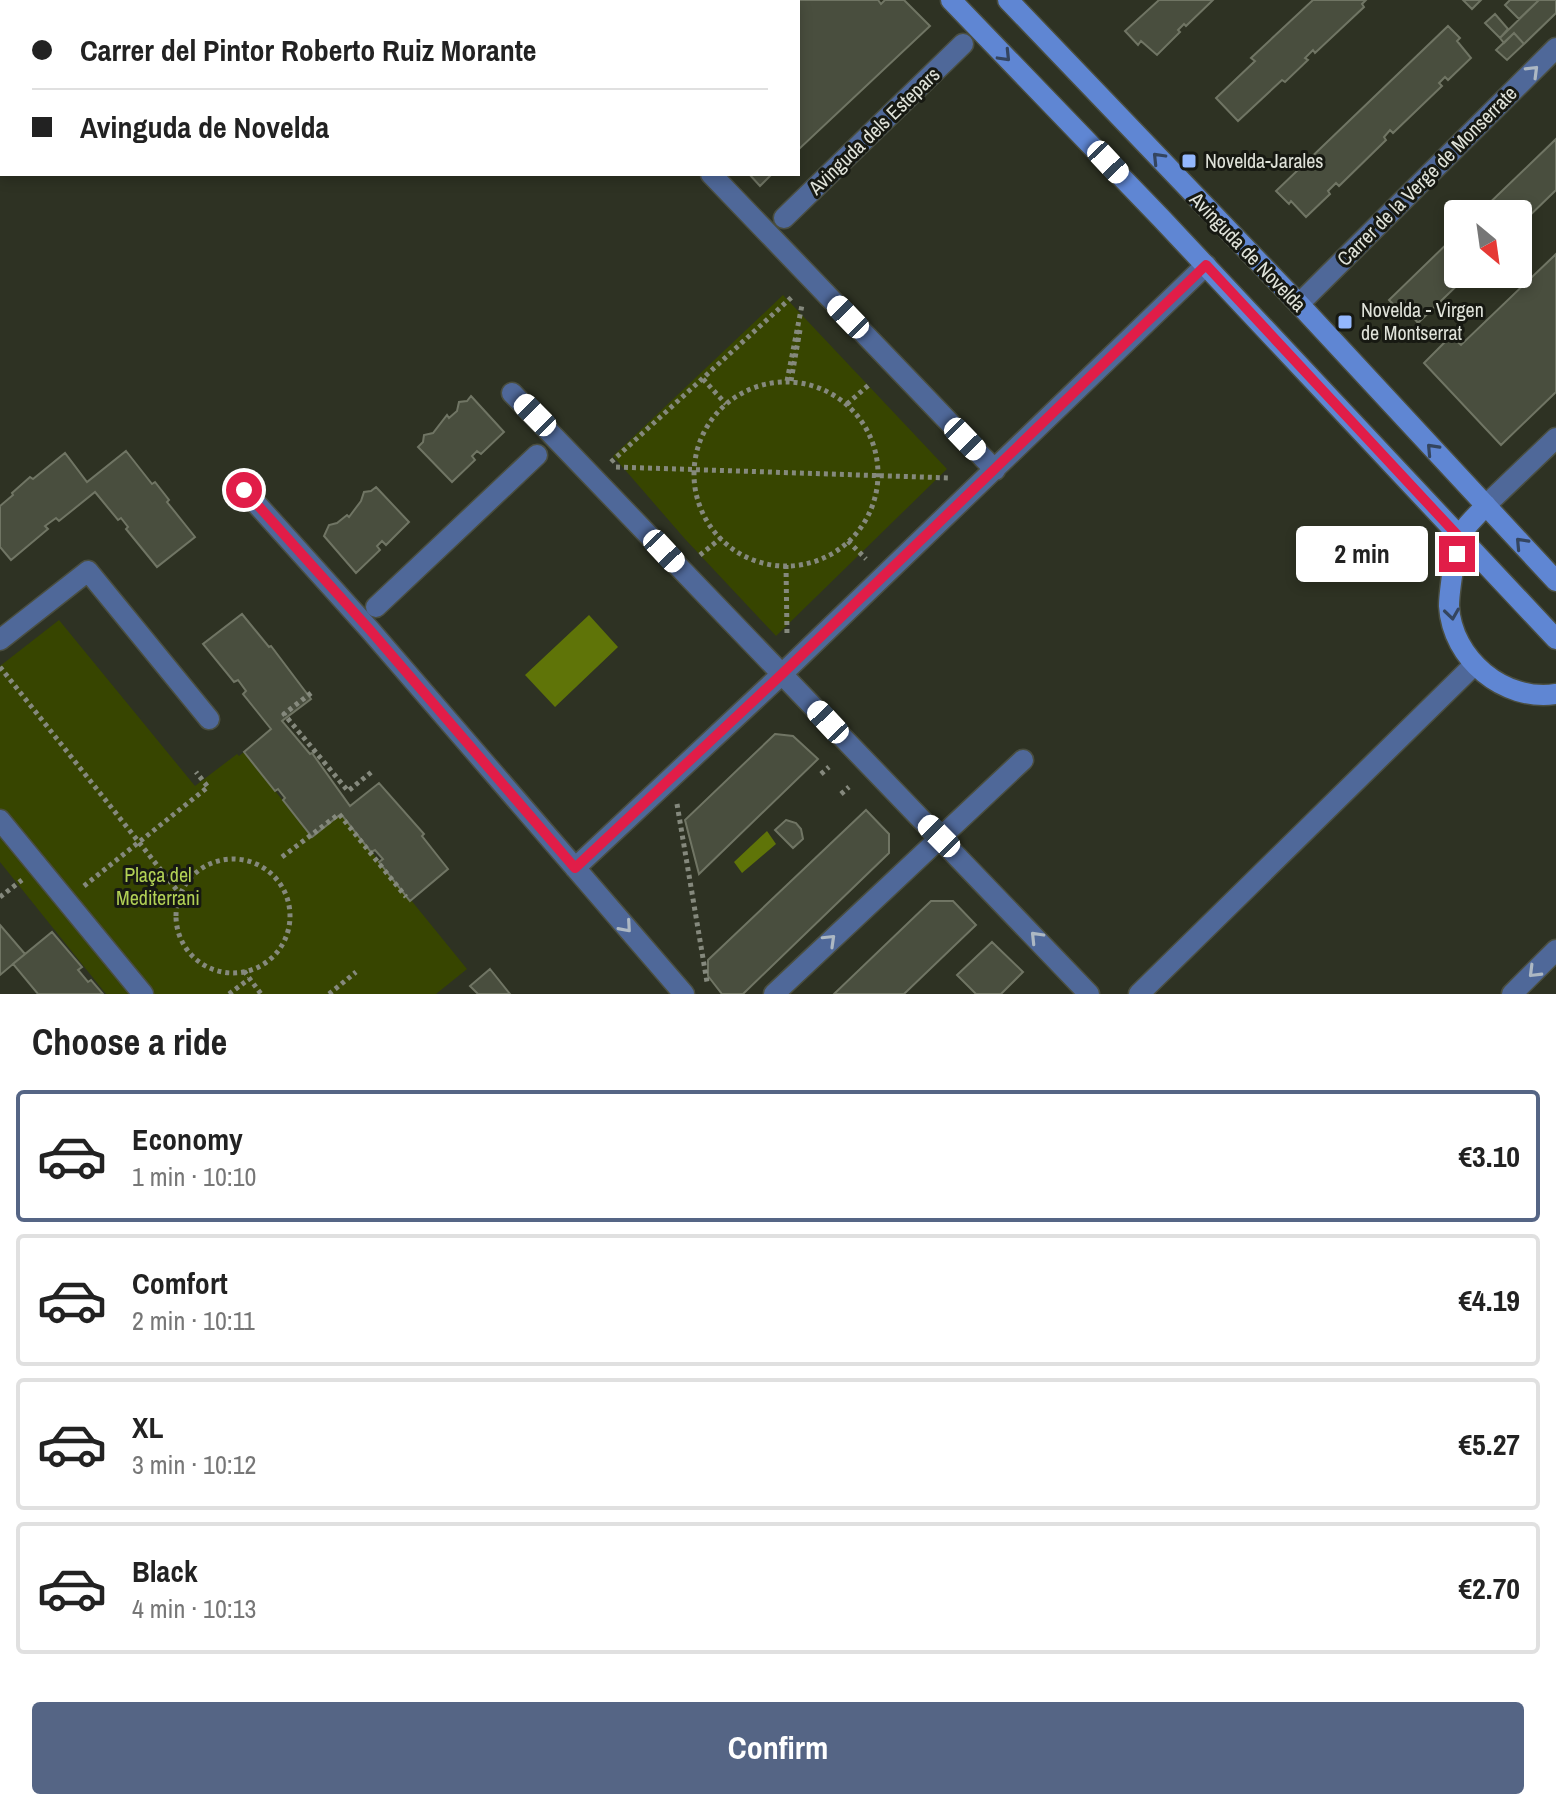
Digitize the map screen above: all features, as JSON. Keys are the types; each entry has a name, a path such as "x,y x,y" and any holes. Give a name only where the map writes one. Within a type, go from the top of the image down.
{"main road":[{"name":"Avinguda de Novelda","path":"951,0 1206,265 1556,639"},
{"name":"Avinguda de Novelda","path":"1008,0 1299,304 1556,581"},
{"path":"1486,505 1459,537 1449,606 1456,635 1474,665 1502,686 1529,695 1556,694"}],"street":[{"name":"Avinguda dels Estepars","path":"784,218 963,44"},
{"name":"Carrer de la Verge de Monserrate","path":"1299,304 1556,48"},
{"path":"713,176 995,470"},
{"path":"575,868 782,674 1206,265"},
{"path":"512,393 1089,994"},
{"path":"1486,505 1556,438"},
{"path":"376,607 537,455"},
{"path":"244,490 370,630 684,994"},
{"path":"0,640 88,571 209,719"},
{"path":"1139,994 1474,665"},
{"path":"774,994 1023,760"},
{"path":"0,820 143,994"},
{"path":"1512,994 1556,950"}],"path":[{"path":"793,296 614,464 695,470 951,478"},
{"path":"789,381 803,307"},
{"path":"703,379 726,404"},
{"path":"789,381 821,387 848,404 866,425 877,453 879,476 871,511 855,536 831,554 803,565 771,565 741,555 721,538 700,507 695,470 699,444 713,418 726,404 734,397 762,385 789,381"},
{"path":"848,404 872,384"},
{"path":"698,556 721,538"},
{"path":"848,541 866,559"},
{"path":"786,565 787,635"},
{"path":"0,667 180,894"},
{"path":"311,693 284,714 348,791 374,770"},
{"path":"821,774 829,767"},
{"path":"66,901 208,787 196,772"},
{"path":"841,794 849,787"},
{"path":"677,804 707,982"},
{"path":"282,857 339,814 406,897"},
{"path":"233,859 253,862 270,872 283,887 289,905 289,925 283,943 271,958 254,969 220,971 204,965 190,953 180,937 176,920 180,894 198,871 214,862 233,859"},
{"path":"244,971 261,994"},
{"path":"329,994 356,972"},
{"path":"229,994 249,979"}],"green space":[{"path":"783,295 947,469 776,636 613,456"},
{"name":"Plaça del Mediterrani","path":"59,620 195,786 244,752 312,837 341,814 467,969 436,994 106,994 0,862 0,666"}],"shaded area":[{"path":"589,615 618,647 555,707 525,675"},
{"path":"767,831 776,844 742,873 734,862"}],"building":[{"path":"800,0 878,0 881,4 885,0 904,0 930,26 800,148"},
{"path":"1159,0 1213,0 1186,26 1184,24 1157,55 1141,41 1138,45 1125,31"},
{"path":"1313,0 1366,0 1362,4 1364,7 1315,53 1313,50 1305,58 1308,60 1285,82 1282,80 1238,121 1216,98 1255,61 1251,58"},
{"path":"1463,0 1481,0 1472,9"},
{"path":"1510,0 1539,0 1519,19 1505,5"},
{"path":"1539,0 1556,0 1556,13 1524,44 1514,33 1504,43 1500,38"},
{"path":"1495,14 1508,29 1500,38 1485,23"},
{"path":"1448,26 1460,38 1457,41 1471,58 1448,80 1445,77 1439,83 1442,86 1393,133 1390,130 1384,137 1386,140 1339,186 1336,183 1328,191 1330,194 1306,217 1291,201 1289,204 1276,191"},
{"path":"1514,33 1524,44 1507,60 1496,50"},
{"path":"1556,139 1556,190 1532,213 1532,200 1493,200"},
{"path":"751,176 770,176 760,186"},
{"path":"1444,247 1444,288 1454,288 1418,323 1407,310 1403,314 1389,300"},
{"path":"1556,254 1556,392 1501,445 1424,363 1451,336 1461,345 1521,288 1532,288 1532,277"},
{"path":"471,396 504,432 481,454 477,451 472,456 475,460 452,482 418,447 424,435 433,433 447,415 449,418 457,411 459,402 467,401"},
{"path":"126,451 152,484 155,482 195,537 157,567 126,529 128,527 121,518 118,520 95,492 59,521 56,518 45,526 48,529 11,560 0,547 0,506 12,493 65,453 87,482"},
{"path":"376,487 409,522 386,545 382,541 377,546 380,550 356,573 324,536 329,525 347,515 349,517 364,492"},
{"path":"242,614 311,699 282,721 312,753 350,806 379,783 424,834 422,836 448,869 410,901 379,862 383,859 375,850 371,852 341,814 312,837 278,789 275,791 244,752 271,729 243,694 246,691 238,680 234,682 203,644"},
{"path":"775,734 793,736 818,759 699,874 685,820"},
{"path":"866,810 889,834 889,853 743,994 722,994 708,976 708,960"},
{"path":"786,820 796,823 801,829 803,839 793,848 775,830"},
{"path":"931,901 953,901 976,925 904,994 834,994"},
{"path":"0,925 25,954 0,975"},
{"path":"52,932 82,967 78,970 103,994 38,994 13,964"},
{"path":"992,942 1023,972 1001,994 976,994 957,975"},
{"path":"490,969 510,994 478,994 470,986"}],"place":[{"name":"Novelda-Jarales","path":"1189,161"},
{"name":"Novelda - Virgen de Montserrat","path":"1345,322"}],"route":[{"path":"244,490 370,630 575,868 782,674 1206,265 1459,537 1457,554"}]}
